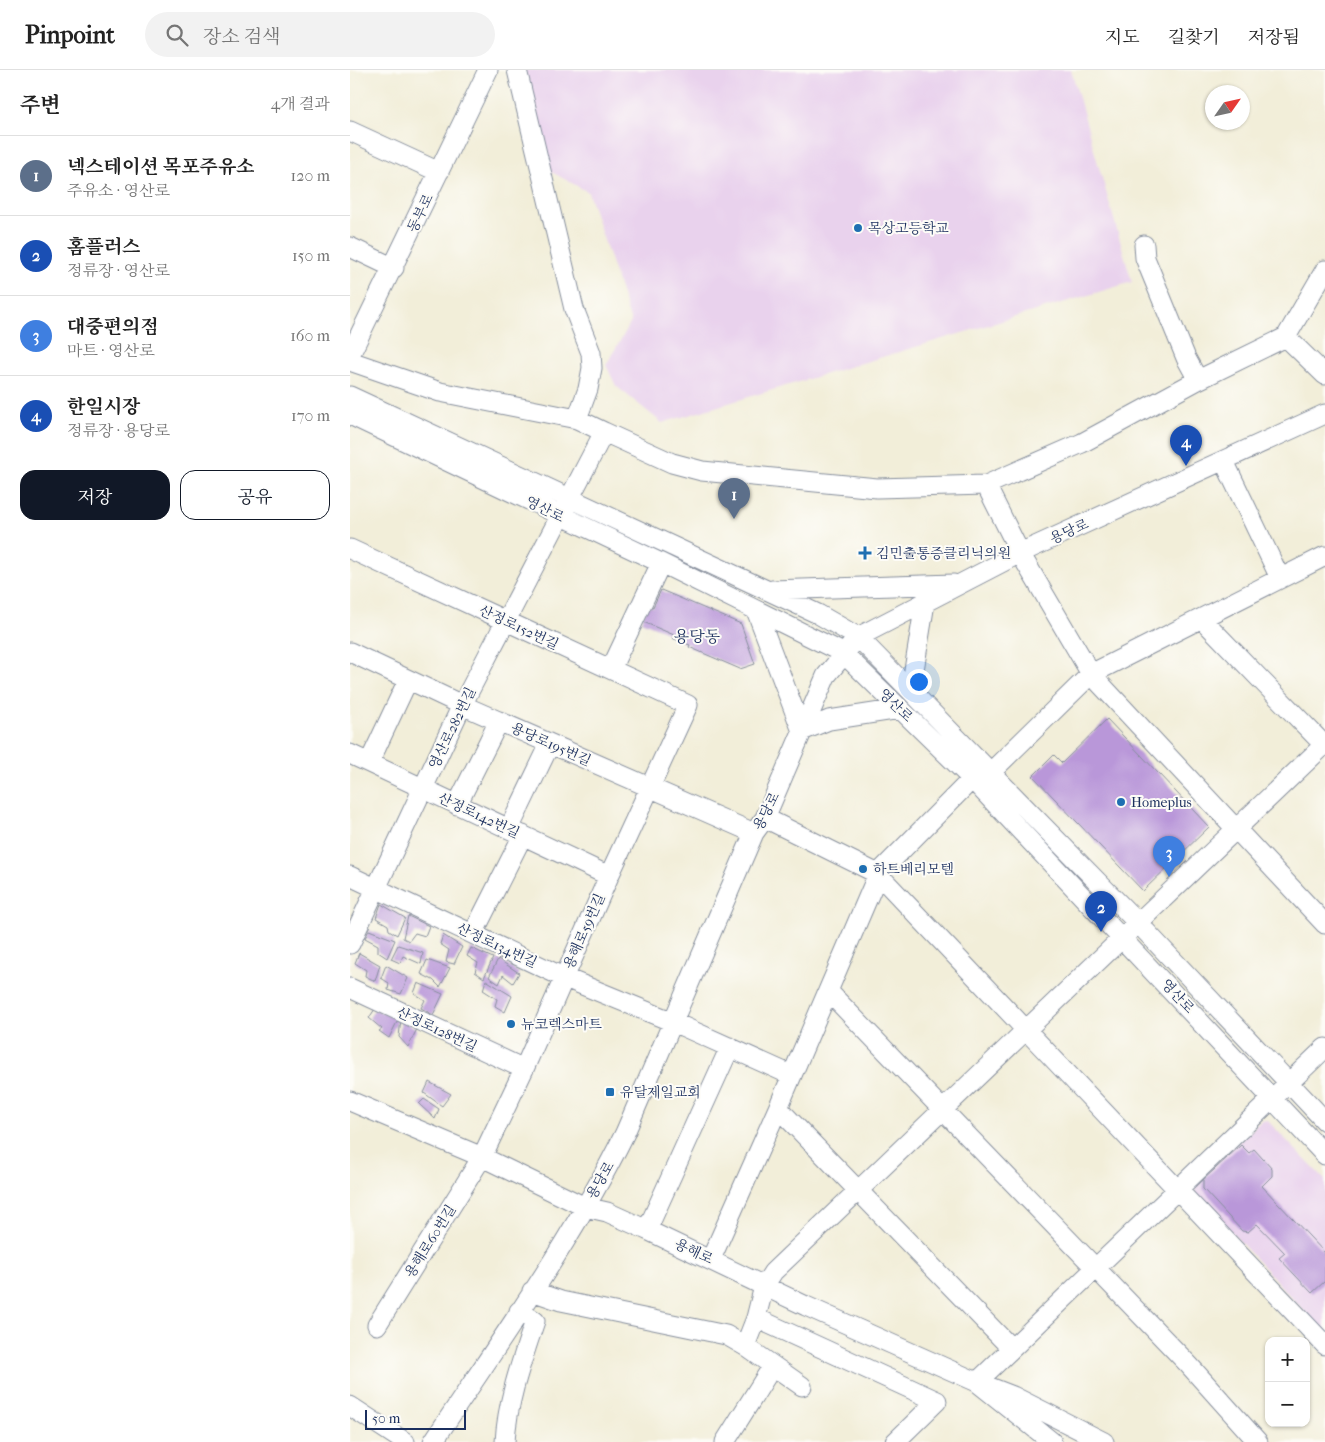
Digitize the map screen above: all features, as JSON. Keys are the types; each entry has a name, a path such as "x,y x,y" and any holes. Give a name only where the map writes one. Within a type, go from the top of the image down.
{"street":[{"path":"517,70 574,309 591,353 592,368 588,389 577,419"},
{"name":"동부로","path":"350,355 394,268 483,72"},
{"path":"350,131 439,172"},
{"path":"1144,245 1148,267 1186,358 1198,380"},
{"path":"350,247 394,268"},
{"path":"350,361 440,392 577,419 672,463 702,471 877,488 986,485 1082,443 1198,380 1286,337 1325,270"},
{"path":"1286,337 1323,369"},
{"name":"영산로","path":"350,396 768,590 818,614 858,637 914,692 1137,922 1325,1121"},
{"name":"용당로","path":"433,1442 585,1207 625,1134 826,676 843,654 858,637 1020,553 1325,414"},
{"name":"영산로","path":"350,415 661,563 843,654 972,780 1273,1097 1325,1155"},
{"name":"영산로282번길","path":"350,944 462,705 604,432"},
{"path":"1224,461 1280,578"},
{"path":"986,485 1020,553 1091,674 1325,924"},
{"name":"산정로152번길","path":"350,549 688,705"},
{"path":"710,1259 778,1108 878,874 972,780 992,772 1091,674 1280,578 1323,561"},
{"path":"611,669 661,563"},
{"path":"768,590 961,584"},
{"path":"914,692 914,670 925,603"},
{"path":"756,610 802,731 829,720 900,709"},
{"path":"745,1346 756,1318 764,1286 773,1272 1121,937 1325,745 1202,619"},
{"name":"용당로195번길","path":"352,658 408,680 649,788 759,826 878,874 1026,1028 1325,1346"},
{"path":"369,763 408,680"},
{"name":"용해로59번길","path":"482,1157 524,1069 563,977 688,705"},
{"path":"457,805 499,722"},
{"path":"473,934 516,832 550,744"},
{"name":"산정로142번길","path":"350,754 609,876"},
{"name":"산정로134번길","path":"350,876 563,977 673,1022 791,1075"},
{"name":"산정로128번길","path":"350,988 524,1069"},
{"path":"828,991 1189,1365 1258,1442"},
{"path":"647,1230 730,1047"},
{"path":"1104,1442 1013,1396 977,1382 1325,1048"},
{"name":"용해로","path":"350,1101 482,1157 585,1207 607,1212 764,1286 977,1382 1052,1442"},
{"path":"778,1108 1011,1348"},
{"name":"용해로60번길","path":"377,1326 482,1157"},
{"path":"532,1291 561,1301 726,1335 802,1386"},
{"path":"505,1442 505,1428 519,1368 535,1321 519,1311"},
{"path":"756,1318 937,1401 895,1442"},
{"path":"725,1442 772,1366"},
{"path":"350,1406 405,1442"}],"shaded area":[{"name":"목상고등학교","path":"524,70 1071,70 1132,282 662,423 616,386 606,365 631,322 588,192 548,170"},
{"path":"1267,1120 1325,1180 1325,1334 1196,1194 1194,1184 1261,1121"}],"building":[{"path":"661,590 741,624 755,664 740,669 689,647 690,645 672,638 674,635 641,621 648,605 653,607"},
{"name":"Homeplus","path":"1107,719 1209,827 1143,891 1033,776 1054,755 1062,763"},
{"path":"381,904 405,918 397,935 389,930 388,925 376,918"},
{"path":"408,916 429,926 425,936 415,933 409,941 403,938"},
{"path":"369,930 395,940 387,958 378,952 378,945 365,938"},
{"path":"443,935 462,947 454,964 446,962 449,950 440,944"},
{"path":"398,945 423,953 421,964 403,956 400,963 391,959"},
{"path":"471,948 493,958 484,978 475,972 478,963 467,956"},
{"path":"359,953 380,965 375,981 365,976 366,970 355,963"},
{"path":"498,959 519,973 513,983 503,975 499,984 489,977"},
{"path":"427,960 450,968 440,987 433,980 421,974"},
{"path":"386,965 408,978 401,994 388,990 389,983 381,978"},
{"path":"486,980 512,996 505,1012 495,1006 497,999 483,990"},
{"path":"418,983 443,994 433,1015 421,1008 425,1000 414,993"},
{"path":"375,1009 398,1020 389,1038 379,1031 382,1029 369,1018"},
{"path":"401,1019 417,1029 408,1047 399,1037"},
{"path":"429,1082 451,1094 442,1106 424,1093"},
{"path":"424,1099 439,1109 435,1119 419,1104"},
{"path":"1241,1145 1249,1153 1254,1149 1272,1169 1272,1176 1262,1186 1325,1253 1325,1281 1312,1293 1279,1258 1285,1253 1257,1224 1248,1232 1242,1231 1203,1189 1203,1180"}],"place":[{"name":"목상고등학교","path":"858,228"},
{"name":"한일시장","path":"1186,466"},
{"name":"넥스테이션 목포주유소","path":"734,519"},
{"name":"김민출통증클리닉의원","path":"865,553"},
{"name":"Homeplus","path":"1121,802"},
{"name":"하트베리모텔","path":"863,869"},
{"name":"대중편의점","path":"1169,877"},
{"name":"홈플러스","path":"1101,932"},
{"name":"뉴코렉스마트","path":"511,1024"},
{"name":"유달제일교회","path":"610,1092"}],"district":[{"name":"용당동","path":"697,636"}]}
